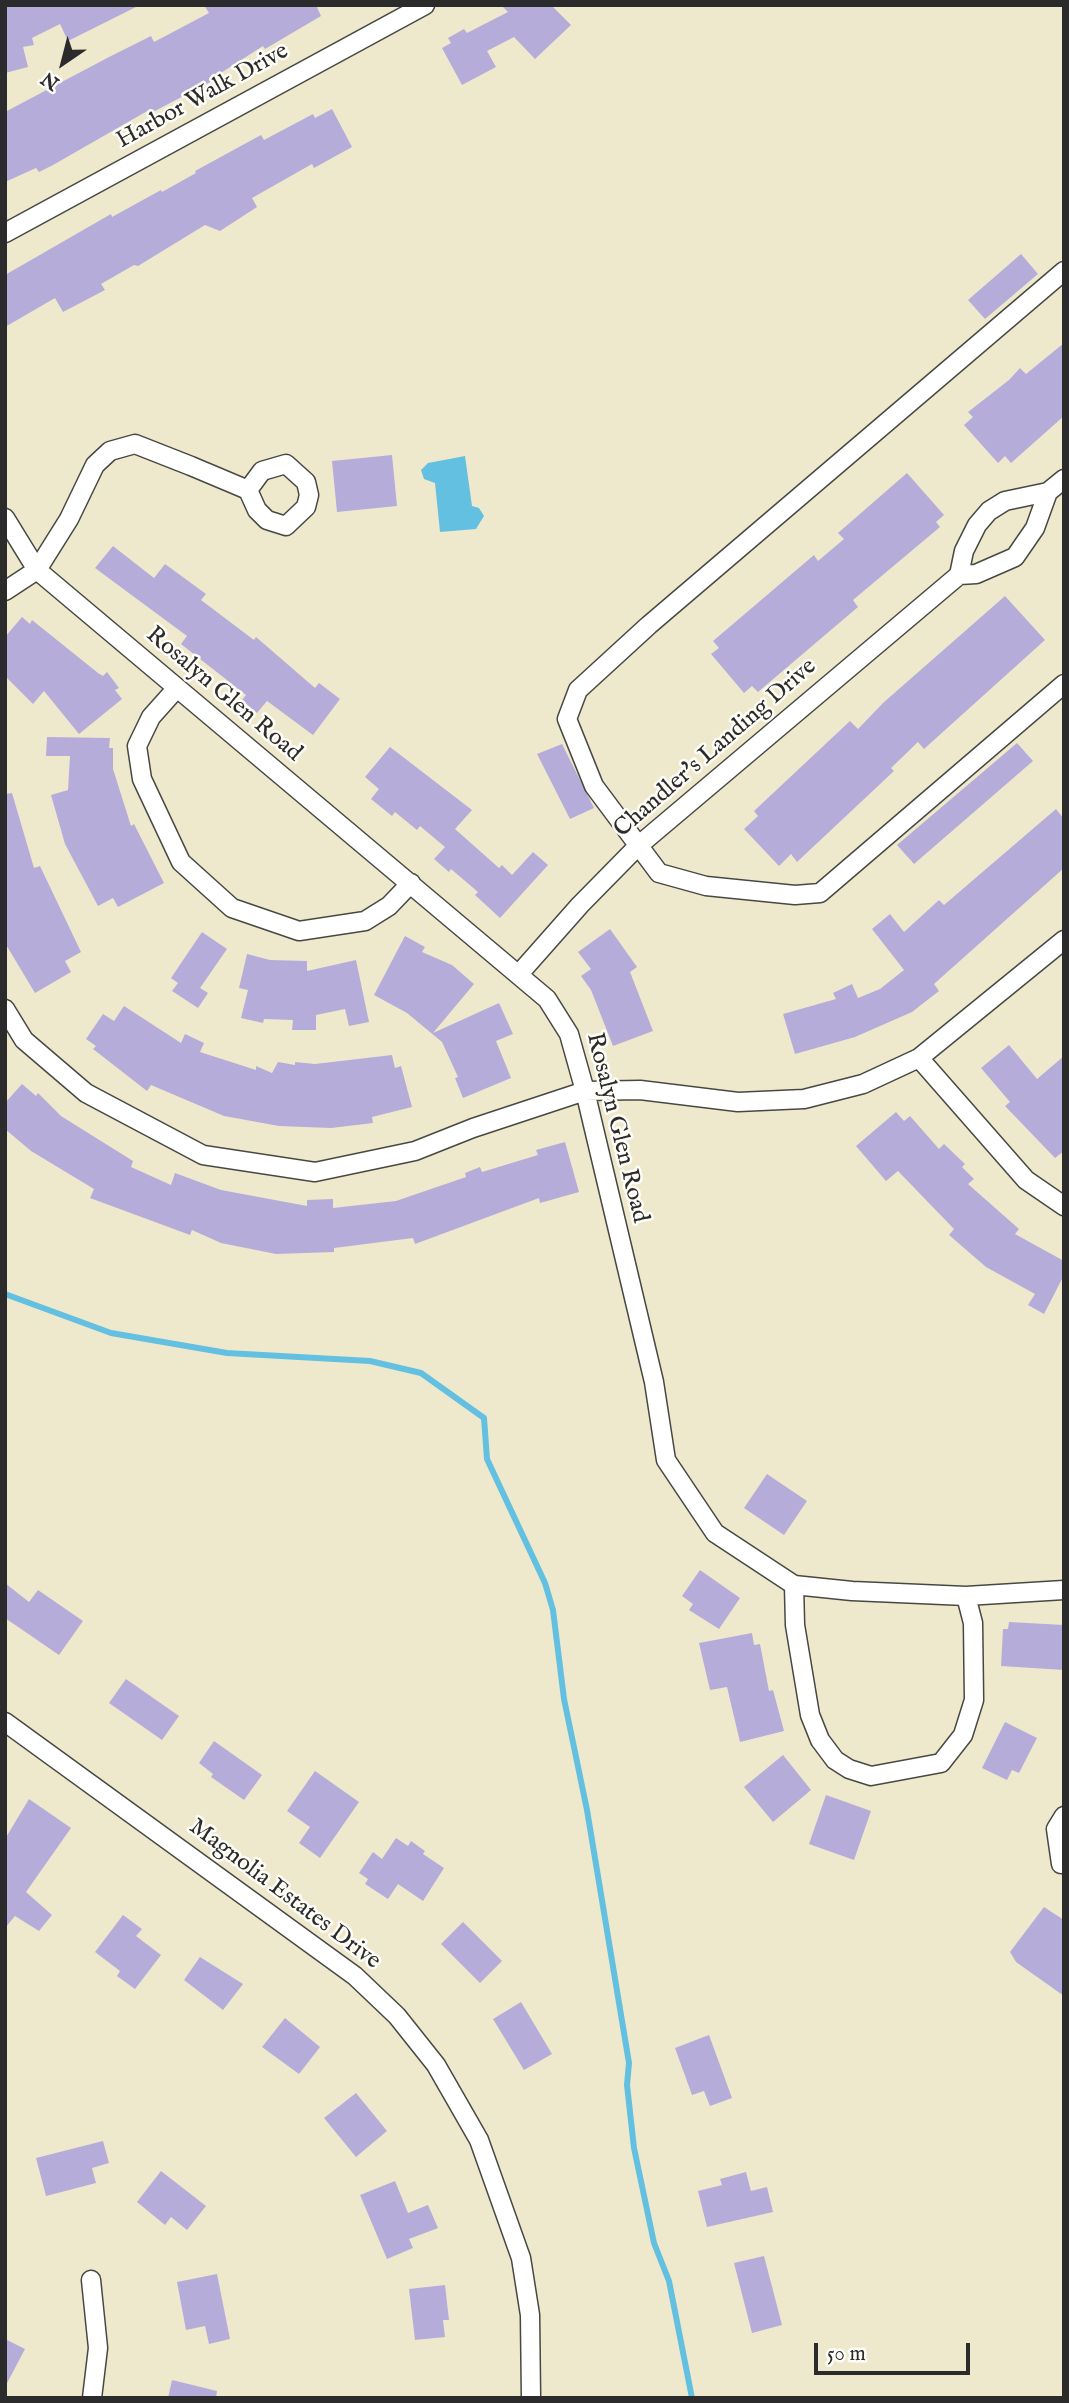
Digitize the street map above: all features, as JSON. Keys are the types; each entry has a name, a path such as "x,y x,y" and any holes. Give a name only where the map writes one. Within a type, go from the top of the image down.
{"street":[{"name":"Harbor Walk Drive","path":"5,233 425,5"},
{"path":"1064,271 649,625 578,691 567,719 594,786 659,873 706,886 795,895 820,893 1064,684"},
{"path":"5,590 37,570 69,519 95,465 110,451 135,444 248,490"},
{"path":"959,575 964,551 977,525 989,511 1005,501 1048,492 1064,479"},
{"name":"Chandler's Landing Drive","path":"519,974 580,905 638,846 959,575 976,574 1015,557 1035,528 1048,492"},
{"name":"Rosalyn Glen Road","path":"5,518 37,570 547,999 569,1034 585,1091 654,1382 666,1460 715,1534 794,1585 966,1596 1064,1590"},
{"path":"176,689 151,717 137,746 142,779 181,862 232,908 299,930 365,920 389,906 411,883"},
{"path":"5,1009 24,1040 86,1093 203,1155 315,1172 415,1151 473,1128 585,1091 640,1090 738,1102 804,1099 863,1084 919,1058 1064,940"},
{"path":"919,1058 1026,1180 1064,1206"},
{"path":"794,1585 795,1625 810,1715 820,1740 835,1760 849,1769 872,1776 941,1763 954,1751 963,1735 974,1700 973,1623 966,1596"},
{"name":"Magnolia Estates Drive","path":"5,1722 355,1976 397,2016 436,2064 479,2140 520,2258 530,2315 531,2398"},
{"path":"1061,1864 1056,1829 1064,1815"},
{"path":"91,2280 98,2348 92,2398"}],"water":[{"path":"465,456 472,506 479,508 484,516 476,529 440,532 435,483 424,479 421,470 428,463"}],"building":[{"path":"5,5 140,5 68,41 60,24 32,38 34,45 23,47 28,67 5,73"},
{"path":"204,5 316,5 321,16 265,49 263,46 213,78 214,80 151,113 149,110 53,165 39,172 36,168 5,182 5,112 151,36 154,42 209,13"},
{"path":"501,5 551,5 571,25 535,59 514,37 487,51 496,67 462,85 442,48 451,43 448,38 464,29 467,33 508,12"},
{"path":"332,109 352,147 314,168 312,164 252,198 257,207 220,231 205,225 138,266 134,265 101,284 105,290 63,312 55,298 5,327 5,275 111,214 112,217 161,190 162,192 261,135 264,140 313,114 315,118"},
{"path":"1021,254 1038,274 985,319 968,300"},
{"path":"1064,343 1064,416 1011,463 1005,456 998,463 964,425 973,417 968,412 1020,368 1026,374"},
{"path":"392,455 397,506 337,512 332,461"},
{"path":"907,473 944,515 936,522 940,527 853,600 858,607 758,692 752,686 744,693 711,654 719,648 713,641 814,555 818,561 844,539 838,533"},
{"path":"113,546 154,578 165,564 206,594 201,600 254,640 256,637 315,688 319,683 340,699 313,735 267,701 257,713 242,700 246,695 181,644 187,636 95,568"},
{"path":"1005,596 1045,640 924,749 918,742 891,768 894,771 797,862 791,854 779,866 744,829 758,816 754,811 850,721 858,729 883,703"},
{"path":"22,617 30,624 32,620 98,673 103,676 107,672 119,688 115,690 122,699 79,734 44,691 33,704 5,676 5,637"},
{"path":"47,737 110,738 113,769 131,826 134,824 164,883 118,907 113,898 98,906 65,844 51,795 68,790 70,756 46,756"},
{"path":"1017,743 1033,761 914,864 897,845"},
{"path":"562,744 594,808 570,819 537,754"},
{"path":"390,747 472,810 455,829 499,868 502,865 512,875 533,852 548,865 500,918 475,895 478,892 451,869 449,872 434,859 445,847 420,826 417,830 395,812 392,816 371,799 379,789 365,777"},
{"path":"12,793 34,868 40,866 81,952 65,961 71,972 35,993 5,943 5,794"},
{"path":"1056,809 1064,819 1064,868 934,984 939,991 912,1012 855,1037 795,1054 783,1014 836,999 833,993 852,984 858,998 880,989 904,970 872,929 890,914 904,932 939,900 944,905"},
{"path":"610,929 637,967 630,972 653,1031 613,1046 591,990 581,976 591,969 578,952"},
{"path":"202,932 227,949 200,988 208,993 198,1008 172,991 178,983 171,978"},
{"path":"405,936 425,947 422,952 452,965 474,984 433,1033 499,1003 513,1034 496,1041 511,1078 463,1098 455,1078 458,1077 442,1042 407,1013 374,995"},
{"path":"247,954 270,960 307,961 307,971 356,960 369,1022 349,1026 345,1009 316,1015 316,1030 292,1030 293,1020 264,1019 263,1023 241,1018 248,990 239,988"},
{"path":"124,1006 181,1043 185,1034 204,1043 200,1052 256,1070 256,1066 272,1073 278,1062 315,1064 392,1055 395,1068 401,1066 412,1107 372,1117 373,1123 331,1128 279,1126 224,1116 151,1085 147,1091 93,1049 96,1046 86,1039 103,1014 114,1021"},
{"path":"1009,1045 1037,1079 1064,1056 1064,1151 1055,1158 1005,1106 1010,1102 981,1068"},
{"path":"22,1084 36,1096 38,1093 61,1116 133,1161 131,1167 171,1185 175,1173 221,1190 307,1206 307,1200 333,1199 333,1208 396,1201 466,1177 465,1173 480,1167 482,1172 538,1155 536,1150 565,1142 579,1192 540,1203 539,1198 415,1244 413,1238 334,1248 334,1252 276,1254 221,1243 192,1230 190,1235 90,1198 94,1189 31,1151 5,1129 5,1103"},
{"path":"896,1112 904,1121 910,1116 939,1149 944,1144 965,1164 962,1167 974,1179 968,1184 1019,1229 1015,1234 1064,1261 1064,1275 1044,1314 1028,1305 1035,1294 986,1267 949,1235 954,1229 898,1171 886,1181 856,1146"},
{"path":"767,1474 807,1501 784,1535 744,1508"},
{"path":"700,1570 740,1598 719,1629 689,1610 693,1604 682,1596"},
{"path":"5,1583 29,1602 38,1590 83,1621 59,1655 5,1618"},
{"path":"1009,1622 1064,1625 1064,1670 1001,1666 1003,1629 1008,1629"},
{"path":"752,1633 754,1645 760,1644 769,1691 773,1690 784,1731 740,1742 727,1687 710,1690 699,1643"},
{"path":"126,1679 179,1716 162,1740 109,1703"},
{"path":"1005,1722 1037,1738 1019,1773 1012,1770 1007,1780 982,1768"},
{"path":"214,1741 262,1775 244,1800 211,1777 213,1774 199,1763"},
{"path":"783,1755 811,1790 773,1822 744,1787"},
{"path":"315,1771 359,1802 320,1858 299,1843 310,1827 287,1811"},
{"path":"826,1795 871,1811 854,1860 809,1844"},
{"path":"29,1799 71,1828 26,1892 52,1915 39,1931 15,1916 5,1928 5,1839"},
{"path":"396,1838 408,1846 411,1841 425,1851 423,1854 444,1868 423,1901 398,1884 388,1899 365,1884 368,1879 359,1873 373,1852 382,1859"},
{"path":"1044,1907 1064,1920 1064,1996 1016,1962 1010,1952"},
{"path":"123,1915 142,1929 136,1936 161,1955 135,1989 117,1976 120,1971 95,1952"},
{"path":"463,1922 502,1961 480,1983 441,1944"},
{"path":"200,1957 243,1984 223,2010 184,1980"},
{"path":"521,2002 552,2054 524,2070 493,2019"},
{"path":"285,2018 320,2047 299,2074 262,2047"},
{"path":"709,2035 732,2098 710,2106 704,2091 692,2095 675,2048"},
{"path":"356,2093 387,2131 356,2157 324,2118"},
{"path":"103,2141 109,2163 92,2168 96,2183 46,2196 36,2158"},
{"path":"161,2171 206,2206 187,2230 171,2217 165,2225 137,2202"},
{"path":"746,2172 751,2191 767,2187 773,2212 707,2227 698,2191 722,2185 720,2179"},
{"path":"395,2181 408,2213 428,2205 438,2228 409,2239 413,2248 387,2259 360,2195"},
{"path":"764,2256 782,2325 752,2333 734,2263"},
{"path":"217,2274 230,2339 209,2344 205,2326 186,2330 177,2282"},
{"path":"445,2285 449,2320 443,2320 445,2337 415,2340 409,2289"},
{"path":"5,2339 25,2349 5,2387"},
{"path":"172,2380 217,2391 216,2398 168,2398"}],"waterway":[{"path":"5,1294 111,1333 227,1353 370,1361 421,1373 484,1418 487,1459 545,1583 553,1610 564,1699 587,1810 629,2063 627,2085 634,2148 654,2243 669,2281 692,2398"}]}
